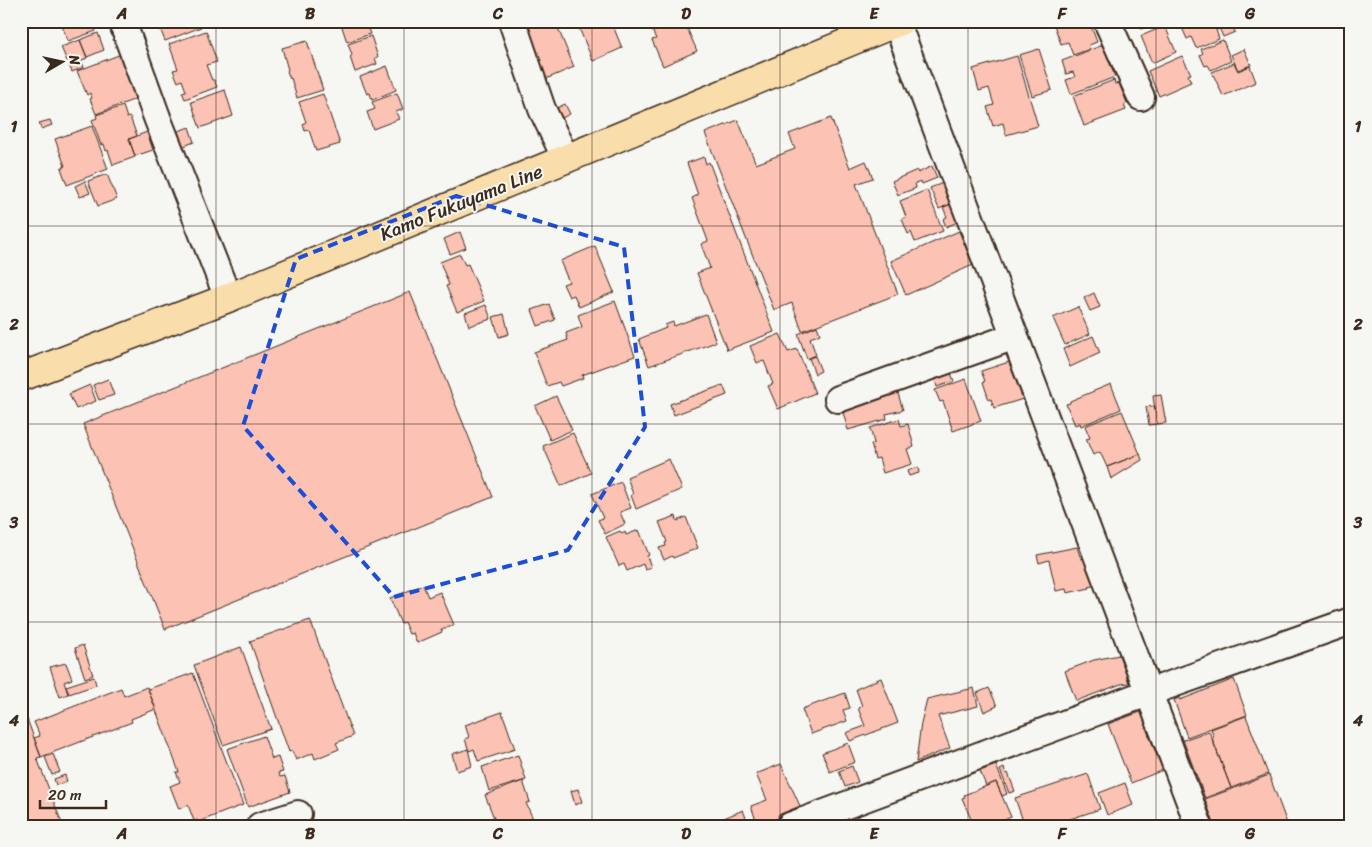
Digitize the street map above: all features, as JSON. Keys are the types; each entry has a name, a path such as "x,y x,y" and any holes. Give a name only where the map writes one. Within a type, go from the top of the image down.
{"main road":[{"name":"Kamo Fukuyama Line","path":"21,377 228,298 898,22"}],"street":[{"path":"122,21 161,129 228,298"},
{"path":"512,21 542,109 566,159"},
{"path":"1107,21 1142,97"},
{"path":"898,22 1199,826"},
{"path":"838,399 1015,336"},
{"path":"790,826 1150,692 1351,621"},
{"path":"260,826 298,814"}],"highlighted area":[{"path":"456,196 624,247 645,427 568,550 394,597 243,426 296,259"}],"building":[{"path":"60,21 93,21 96,31 68,41"},
{"path":"157,21 199,21 201,27 165,41"},
{"path":"340,21 373,21 374,24 367,26 370,34 347,42"},
{"path":"522,21 555,21 574,67 546,79"},
{"path":"576,21 611,21 622,48 593,61"},
{"path":"648,21 684,21 697,51 663,66 652,40 656,39"},
{"path":"1064,21 1089,21 1097,42 1089,45 1090,49 1073,55 1068,42 1061,44 1054,25"},
{"path":"1138,21 1161,21 1141,29"},
{"path":"1179,21 1216,21 1219,29 1216,30 1219,39 1196,48 1191,37 1187,39"},
{"path":"1220,21 1230,21 1235,32 1223,37 1217,23"},
{"path":"1165,26 1176,52 1152,63 1141,36"},
{"path":"206,31 217,62 206,65 217,87 185,99 182,92 186,91 182,80 178,82 173,70 178,69 169,44"},
{"path":"98,33 104,50 87,57 80,40"},
{"path":"371,36 378,57 375,58 377,64 355,72 348,44"},
{"path":"80,40 87,58 69,66 61,47"},
{"path":"1223,40 1231,61 1211,70 1208,65 1205,66 1200,55 1203,53 1201,49"},
{"path":"307,41 323,90 297,98 287,71 282,48"},
{"path":"1103,45 1115,77 1071,94 1066,80 1075,77 1073,72 1066,74 1062,61"},
{"path":"1039,49 1052,90 1032,96 1019,55"},
{"path":"1244,49 1251,65 1238,70 1231,55"},
{"path":"124,53 141,97 96,114 90,99 92,98 90,93 87,95 77,71"},
{"path":"1017,56 1038,126 1006,135 1003,123 993,126 987,107 994,105 989,88 979,91 973,69"},
{"path":"1182,56 1191,74 1188,75 1191,82 1159,96 1148,71"},
{"path":"81,61 84,67 72,72 69,65"},
{"path":"1234,63 1238,71 1250,66 1256,82 1223,96 1212,72"},
{"path":"387,66 396,90 372,100 370,93 367,94 360,77"},
{"path":"1114,80 1115,84 1119,83 1127,103 1124,105 1126,110 1084,126 1073,96"},
{"path":"225,90 233,116 200,128 191,102"},
{"path":"397,93 403,109 396,112 399,119 373,129 367,112 375,109 372,102"},
{"path":"323,94 340,144 316,151 309,130 305,131 303,124 306,122 299,102"},
{"path":"565,104 570,114 560,119 555,109"},
{"path":"123,106 127,118 130,117 137,136 129,139 135,157 113,165 108,150 106,151 104,144 101,145 92,120 97,118 96,115"},
{"path":"831,118 850,168 866,161 873,178 856,184 898,294 802,331 792,303 774,310 705,133 738,120 756,164 795,149 789,134"},
{"path":"50,120 52,125 41,129 39,123"},
{"path":"92,126 108,169 67,185 61,168 65,166 55,139"},
{"path":"189,127 194,142 179,148 173,133"},
{"path":"147,132 153,150 135,156 129,139"},
{"path":"704,157 706,164 709,162 774,332 727,350 697,273 710,268 701,244 708,241 692,198 698,195 687,163"},
{"path":"932,166 937,178 922,184 921,181 915,183 916,188 898,195 892,181 917,170 918,173"},
{"path":"107,174 117,199 98,206 88,181"},
{"path":"85,181 90,193 80,197 75,186"},
{"path":"943,183 951,204 939,209 930,188"},
{"path":"927,190 943,231 915,242 911,232 908,234 902,219 906,217 900,201"},
{"path":"954,203 962,220 946,227 943,219 947,217 943,207"},
{"path":"959,231 973,265 906,295 891,261"},
{"path":"460,232 466,248 450,254 444,239"},
{"path":"595,246 614,292 579,307 574,295 569,297 563,284 569,282 560,261"},
{"path":"460,254 465,265 468,264 484,301 457,312 446,286 449,285 440,262"},
{"path":"410,292 493,497 165,629 83,424"},
{"path":"1094,293 1100,307 1090,311 1084,298"},
{"path":"615,301 635,356 582,375 583,378 561,386 559,382 547,386 534,352 568,340 566,333 582,327 578,315"},
{"path":"549,304 555,320 538,326 532,310"},
{"path":"486,305 491,319 469,326 465,313"},
{"path":"1078,307 1090,334 1065,345 1053,318"},
{"path":"504,314 509,334 499,337 493,317"},
{"path":"706,314 716,342 649,366 639,339 666,328 665,325 673,322 674,326"},
{"path":"817,326 820,334 810,338 816,355 807,359 798,334"},
{"path":"780,334 788,352 797,349 815,393 778,409 768,386 773,384 764,361 757,363 750,346"},
{"path":"1093,336 1100,353 1070,367 1063,349"},
{"path":"815,356 821,371 815,374 809,358"},
{"path":"1009,362 1023,399 994,408 991,399 989,400 981,371"},
{"path":"949,368 954,381 937,387 933,373"},
{"path":"108,379 114,395 99,400 93,385"},
{"path":"966,379 981,421 953,431 943,401 940,402 935,390"},
{"path":"1111,384 1121,409 1081,426 1080,423 1075,425 1066,404"},
{"path":"90,385 96,401 76,409 69,394"},
{"path":"723,385 727,395 674,415 670,404"},
{"path":"896,387 903,410 886,414 887,419 848,430 841,405"},
{"path":"1161,395 1166,423 1157,424 1153,396"},
{"path":"556,396 572,430 550,440 535,406"},
{"path":"1155,406 1157,424 1149,425 1146,407"},
{"path":"1122,411 1140,454 1107,467 1100,452 1093,455 1086,439 1090,438 1085,426"},
{"path":"899,419 901,426 908,424 914,447 907,449 912,464 883,473 879,458 875,459 871,444 874,443 870,428"},
{"path":"573,433 591,473 561,486 543,446"},
{"path":"1140,454 1142,460 1111,479 1107,467"},
{"path":"669,459 682,489 636,509 627,477"},
{"path":"918,467 919,473 909,476 907,471"},
{"path":"621,482 631,508 620,512 625,524 605,534 598,520 603,518 592,494"},
{"path":"676,516 677,521 686,517 698,548 664,560 659,548 666,546 665,543 667,542 659,522"},
{"path":"639,530 649,555 647,556 651,567 645,570 643,564 627,571 624,564 619,566 606,537 620,531 622,534 625,532 626,535"},
{"path":"1077,547 1081,559 1087,557 1096,585 1067,593 1066,589 1056,591 1049,560 1039,563 1037,555"},
{"path":"423,585 428,597 440,592 454,625 417,643 413,633 409,634 404,622 401,624 390,598"},
{"path":"310,620 353,736 336,743 339,749 315,759 313,753 296,760 292,751 289,752 250,641"},
{"path":"83,645 93,675 85,678 75,648"},
{"path":"241,647 271,729 223,745 194,665"},
{"path":"1119,655 1129,683 1121,684 1076,701 1065,671 1094,660"},
{"path":"66,663 72,679 64,682 68,694 60,697 50,667"},
{"path":"193,673 243,805 198,822 197,820 194,821 188,805 179,809 170,786 180,782 176,772 179,772 148,689"},
{"path":"94,677 96,685 69,694 66,686"},
{"path":"881,678 898,723 850,741 846,733 865,726 858,708 862,706 856,689"},
{"path":"1234,679 1247,715 1187,737 1174,700 1179,698 1180,700"},
{"path":"147,687 156,709 131,719 132,722 41,757 34,738 40,736 34,722 121,688 124,696"},
{"path":"974,688 978,706 938,716 950,748 916,762 921,723 927,699"},
{"path":"989,688 997,706 984,712 977,693"},
{"path":"845,693 850,708 843,710 847,721 811,734 802,709"},
{"path":"1143,711 1149,727 1146,728 1163,770 1131,783 1108,724"},
{"path":"502,712 515,749 478,761 474,749 469,751 465,739 469,737 465,725"},
{"path":"1246,716 1268,774 1231,788 1212,738 1214,737 1211,729"},
{"path":"27,719 41,757 37,758 63,826 21,826 21,722"},
{"path":"1209,731 1231,788 1205,798 1183,740"},
{"path":"264,736 272,759 278,757 283,772 278,773 280,777 285,776 290,792 248,807 227,749"},
{"path":"848,743 855,762 830,772 822,753"},
{"path":"468,749 472,766 457,771 452,754"},
{"path":"53,754 60,772 52,775 45,757"},
{"path":"518,755 526,780 489,791 482,767"},
{"path":"781,764 800,806 778,815 779,818 758,826 751,806 767,800 756,774"},
{"path":"996,765 1007,794 1002,796 996,782 986,786 980,771"},
{"path":"852,766 858,782 845,787 839,771"},
{"path":"1004,768 1015,791 1009,793 1000,770"},
{"path":"1088,774 1100,809 1049,826 1030,826 1028,819 1023,821 1015,798"},
{"path":"65,775 67,781 56,785 54,779"},
{"path":"1269,775 1288,826 1215,826 1205,799"},
{"path":"523,781 530,802 526,803 533,819 514,826 497,826 485,795"},
{"path":"996,782 1011,817 990,826 974,826 962,798 965,797 964,795"},
{"path":"1125,783 1133,805 1107,815 1099,793"},
{"path":"578,789 582,802 575,805 571,791"},
{"path":"743,810 749,826 727,826 724,818"}]}
